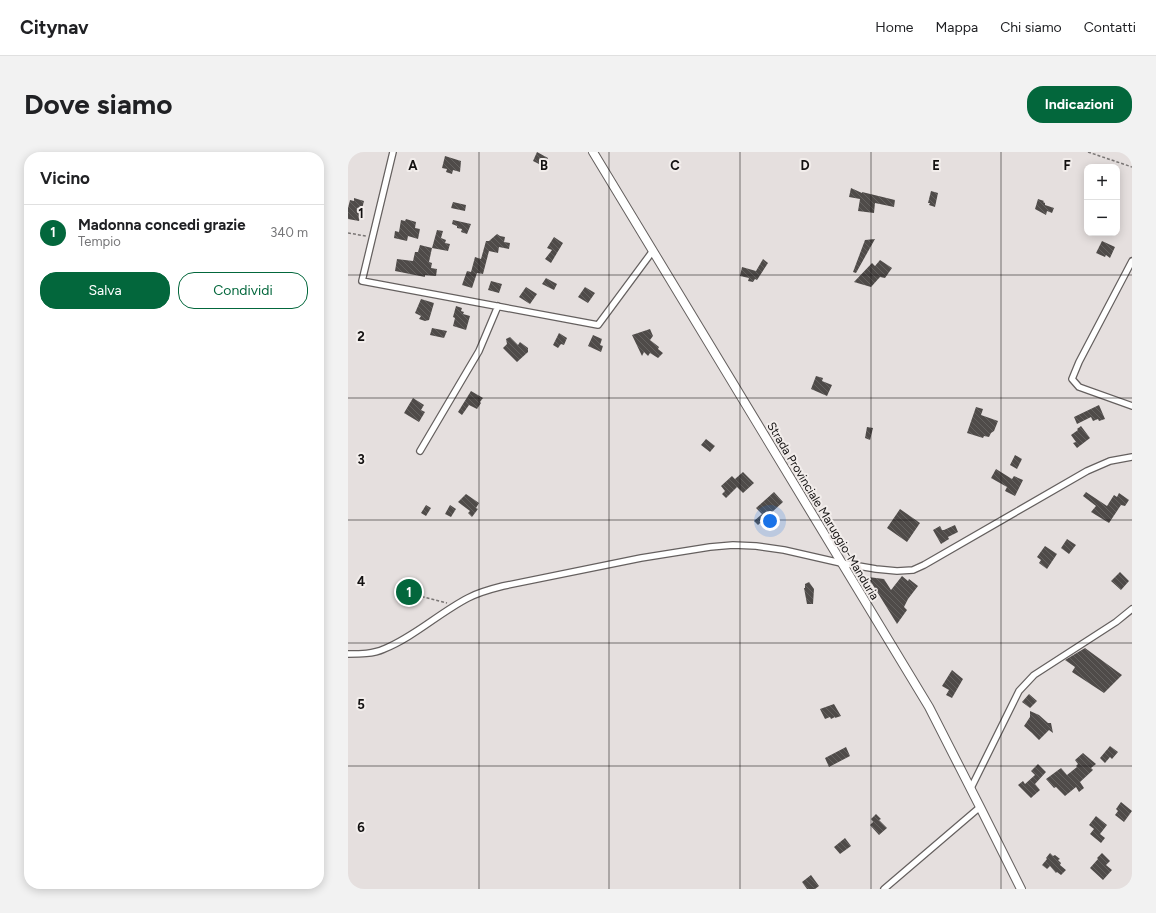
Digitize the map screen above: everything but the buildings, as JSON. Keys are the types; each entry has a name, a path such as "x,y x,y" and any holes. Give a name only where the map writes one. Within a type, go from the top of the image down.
{"main road":[{"name":"Strada Provinciale Maruggio-Manduria","path":"593,152 652,252 929,707 1021,889"}],"street":[{"path":"393,152 362,281 598,325 652,252"},
{"path":"1132,261 1079,362 1072,380 1079,387 1132,406"},
{"path":"420,451 479,351 498,306"},
{"path":"348,654 367,654 384,649 399,642 468,598 485,591 641,558 710,547 733,545 756,546 784,550 841,563 897,571 913,570 1087,471 1110,461 1132,457"},
{"path":"971,788 1019,691 1034,675 1116,622 1132,609"},
{"path":"884,889 980,806"}],"path":[{"path":"1088,152 1132,166"},
{"path":"348,233 373,238"},
{"path":"412,594 444,601 454,607"}],"place":[{"name":"Madonna concedi grazie","path":"409,592"}]}
